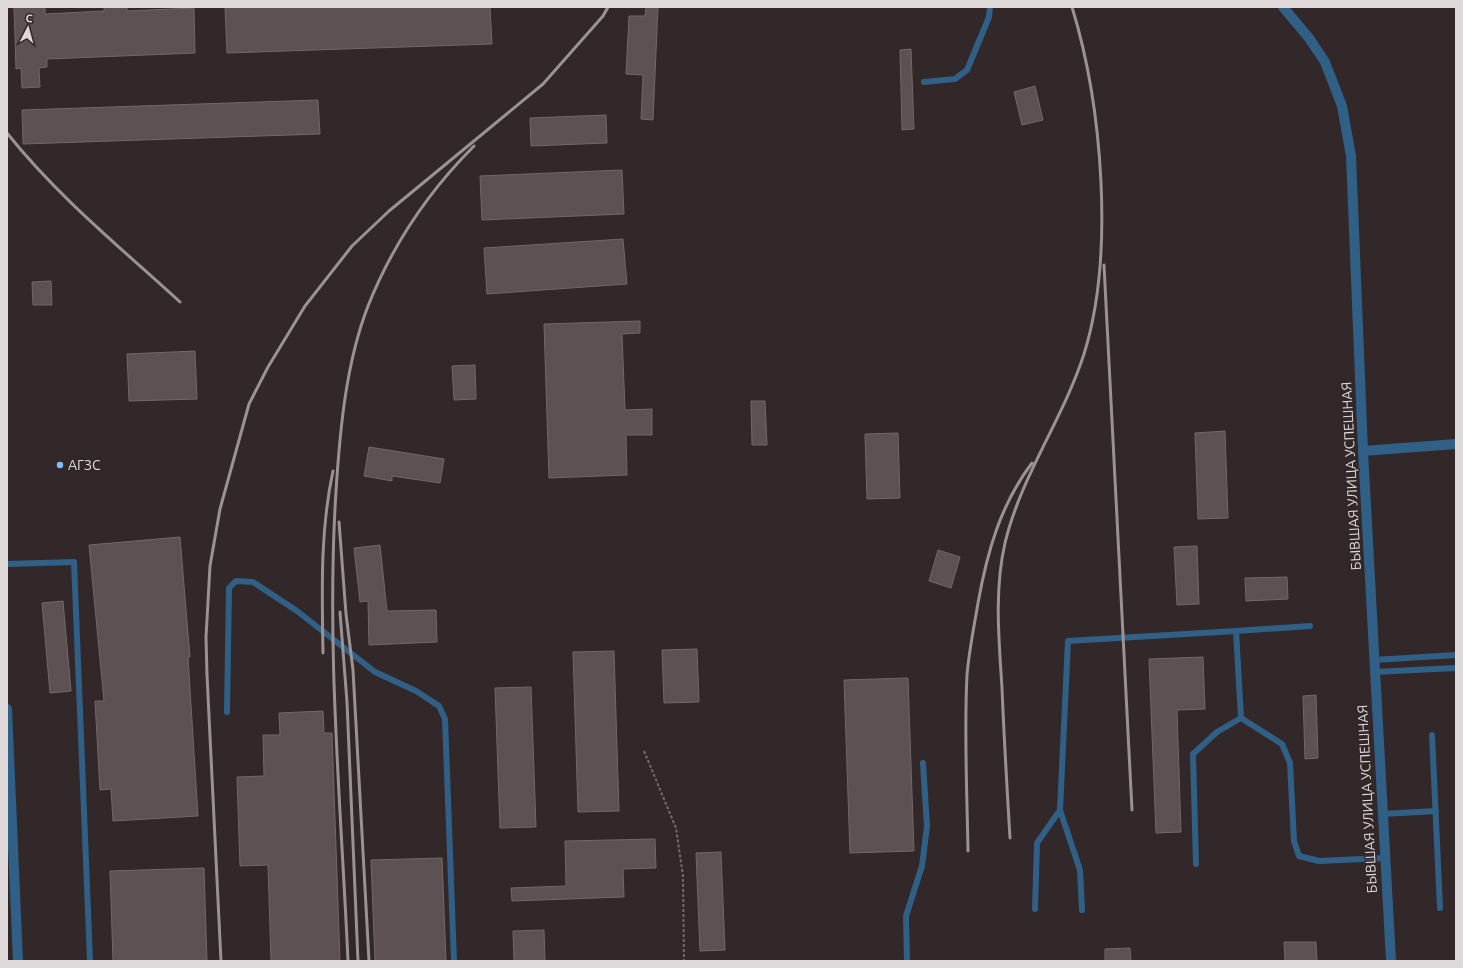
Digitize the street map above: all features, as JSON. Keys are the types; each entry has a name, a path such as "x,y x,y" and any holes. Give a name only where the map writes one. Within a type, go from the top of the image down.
{"street":[{"name":"БЫВШАЯ УЛИЦА УСПЕШНАЯ","path":"1283,7 1309,38 1325,62 1342,106 1351,156 1363,451 1390,961"},
{"path":"1363,451 1456,444"},
{"path":"7,709 18,961"}],"lane":[{"path":"924,82 955,79 967,70 989,16 990,7"},
{"path":"7,564 74,562 90,961"},
{"path":"227,712 229,588 236,581 253,582 297,611 375,672 416,692 439,706 445,719 454,961"},
{"path":"1082,910 1080,870 1060,810 1068,641 1310,626"},
{"path":"1236,631 1241,718"},
{"path":"1374,660 1456,655"},
{"path":"1374,672 1456,668"},
{"path":"1241,718 1282,744 1290,762 1294,842 1299,856 1319,861 1385,858"},
{"path":"1196,864 1193,754 1217,732 1241,718"},
{"path":"1432,735 1440,908"},
{"path":"907,961 906,916 922,866 927,826 923,763"},
{"path":"1035,909 1037,843 1060,810"},
{"path":"1382,814 1436,811"}],"path":[{"path":"644,751 676,828 683,876 684,961"}],"building":[{"path":"14,7 45,7 45,14 104,11 104,7 127,7 127,11 194,8 195,53 47,59 47,67 39,68 40,87 22,88 21,68 16,69"},
{"path":"225,7 490,7 492,44 227,53"},
{"path":"646,7 658,7 653,120 641,119 643,75 626,74 629,16 645,16"},
{"path":"911,49 914,129 902,130 900,50"},
{"path":"1035,86 1043,120 1022,125 1014,92"},
{"path":"318,100 320,134 23,144 22,110"},
{"path":"606,115 607,143 531,146 530,118"},
{"path":"622,170 624,214 482,220 480,176"},
{"path":"623,239 627,284 487,294 484,248"},
{"path":"51,281 52,305 33,305 32,282"},
{"path":"640,321 640,333 622,334 625,410 652,409 652,435 626,435 627,475 549,478 544,324"},
{"path":"195,351 197,399 129,401 127,354"},
{"path":"475,365 476,399 454,400 452,366"},
{"path":"751,401 765,401 767,445 752,445"},
{"path":"1225,431 1228,518 1198,519 1195,433"},
{"path":"898,433 900,498 867,499 865,434"},
{"path":"369,447 444,459 440,483 392,476 392,481 364,476"},
{"path":"180,537 190,657 188,657 198,816 113,821 111,789 100,790 95,701 104,701 89,545"},
{"path":"380,545 387,611 436,610 437,642 369,645 368,601 360,602 354,548"},
{"path":"1197,546 1199,604 1177,605 1174,547"},
{"path":"938,550 960,557 951,588 929,581"},
{"path":"1287,577 1288,599 1246,601 1245,578"},
{"path":"63,601 71,691 50,693 42,603"},
{"path":"697,649 699,702 664,703 662,650"},
{"path":"614,651 619,811 578,812 573,652"},
{"path":"1203,657 1205,709 1177,710 1181,832 1156,833 1149,659"},
{"path":"908,678 914,851 850,853 844,680"},
{"path":"531,687 536,827 500,828 495,688"},
{"path":"1316,695 1318,758 1305,759 1303,696"},
{"path":"323,711 324,733 332,733 340,961 271,961 268,865 240,866 237,777 264,776 263,735 280,735 279,713"},
{"path":"655,839 656,868 623,869 624,897 512,901 511,888 566,886 565,841"},
{"path":"721,852 725,950 700,951 696,853"},
{"path":"442,858 446,961 375,961 371,860"},
{"path":"204,868 207,961 113,961 110,871"},
{"path":"544,930 545,961 514,961 513,931"},
{"path":"1284,942 1316,942 1317,961 1285,961"},
{"path":"1130,948 1131,961 1105,961 1105,949"}],"railway":[{"path":"221,961 206,637 210,566 220,509 249,404 268,367 305,306 352,246 389,211 543,84 603,16 608,7"},
{"path":"1010,838 998,616 999,579 1005,543 1021,494 1065,402 1084,354 1094,315 1099,272 1102,227 1101,180 1097,134 1091,89 1072,7"},
{"path":"7,133 26,156 68,200 180,302"},
{"path":"348,961 336,726 333,608 333,550 336,491 345,397 360,328 368,306 388,262 413,220 427,201 474,146"},
{"path":"1104,265 1132,810"},
{"path":"968,851 966,719 969,657 978,603 996,530 1011,496 1032,463"},
{"path":"323,653 322,584 324,539 333,471"},
{"path":"339,522 346,614 353,670 369,961"},
{"path":"340,612 347,702 358,961"}],"place":[{"name":"АГЗС","path":"60,465"}]}
